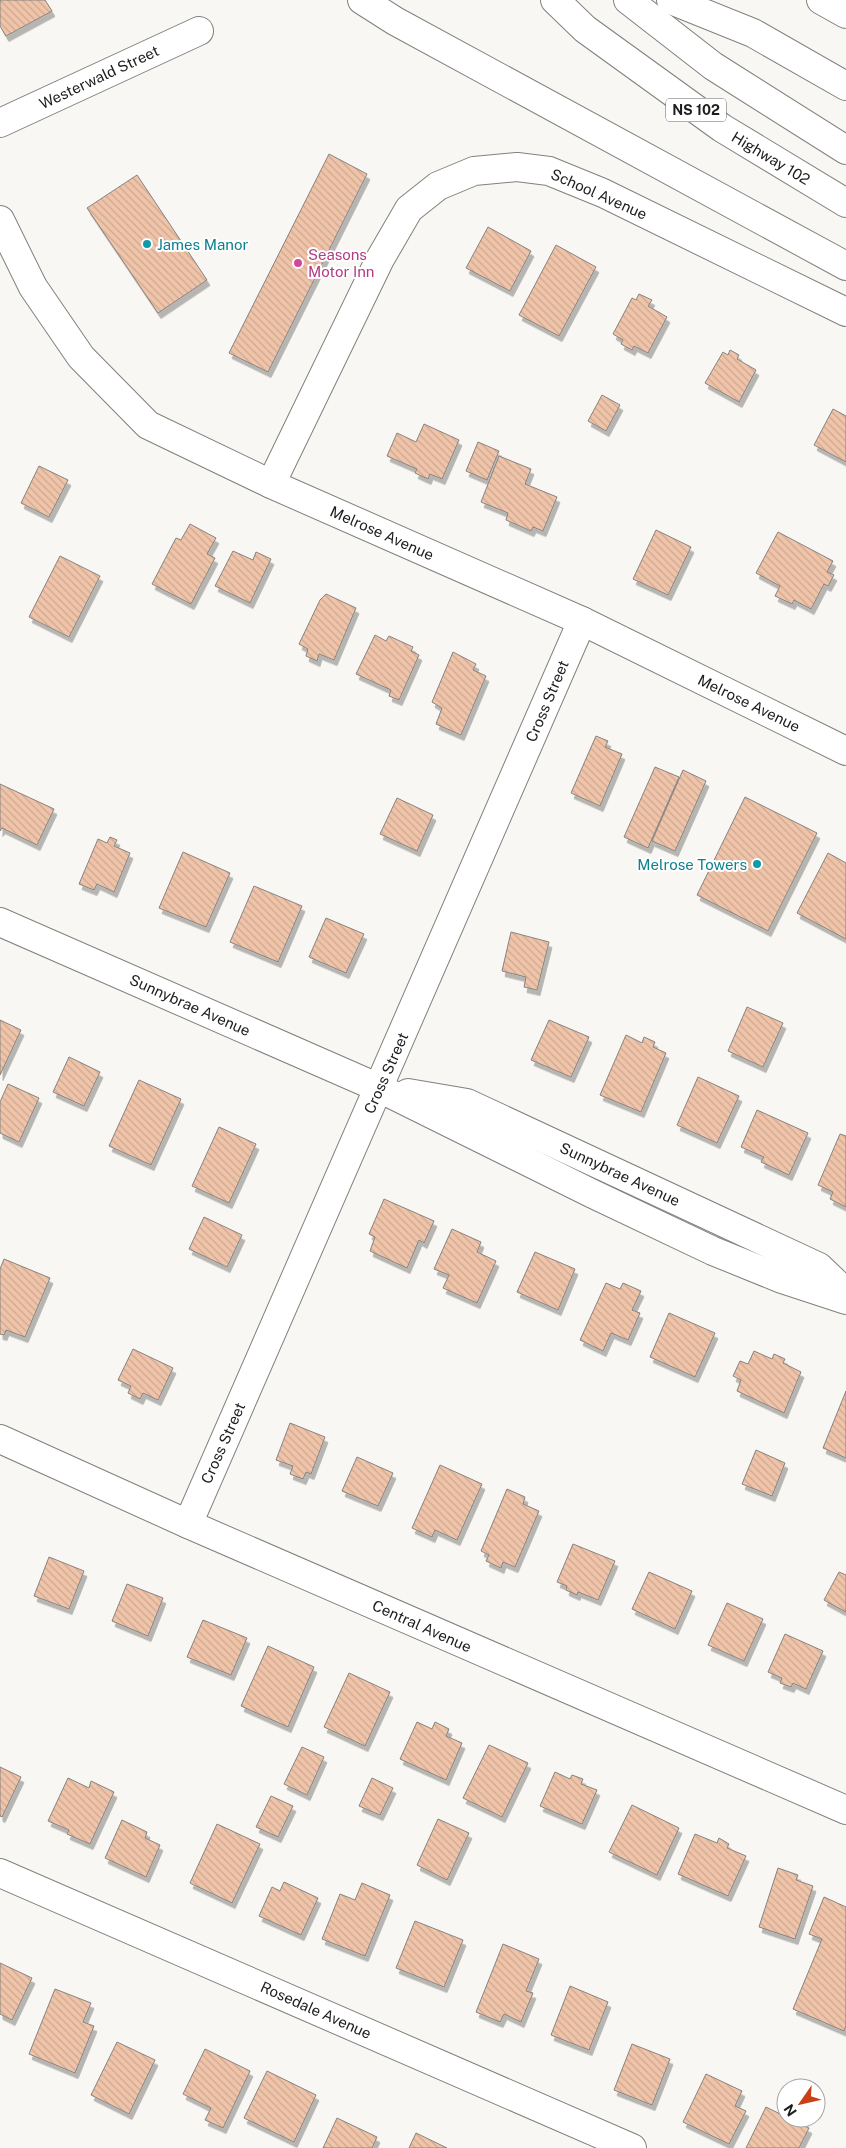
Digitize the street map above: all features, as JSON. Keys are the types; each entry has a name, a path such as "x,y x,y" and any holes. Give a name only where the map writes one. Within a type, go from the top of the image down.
{"main road":[{"path":"362,0 404,26 846,266"},
{"name":"NS 102","path":"628,0 713,66 846,150"},
{"path":"671,0 753,33 846,86"},
{"path":"821,0 846,14"},
{"name":"Highway 102","path":"556,1 585,29 722,128 846,203"},
{"name":"Westerwald Street","path":"0,123 199,31"},
{"name":"School Avenue","path":"271,484 380,259 410,209 438,186 474,171 516,167 549,171 603,194 846,312"},
{"name":"Melrose Avenue","path":"0,220 33,287 81,357 148,425 271,484 582,621 846,751"},
{"name":"Cross Street","path":"188,1524 380,1088 582,621"},
{"name":"Sunnybrae Avenue","path":"0,922 380,1088 593,1194 713,1251 782,1279 846,1300"},
{"name":"Sunnybrae Avenue","path":"380,1088 467,1102 819,1267 846,1293"},
{"name":"Central Avenue","path":"0,1439 188,1524 846,1810"},
{"name":"Rosedale Avenue","path":"0,1873 632,2148"}],"building":[{"path":"0,0 45,0 52,11 6,36 0,26"},
{"name":"Seasons Motor Inn","path":"329,154 367,174 268,372 229,353"},
{"name":"James Manor","path":"137,175 207,280 158,313 87,208"},
{"path":"488,227 531,251 510,291 466,268"},
{"path":"556,245 596,267 559,336 519,315"},
{"path":"639,294 652,300 648,306 667,317 648,353 634,346 632,350 621,344 623,340 613,334 632,298 636,300"},
{"path":"730,350 739,355 737,359 756,370 739,402 705,383 723,352 728,355"},
{"path":"602,395 620,405 606,431 588,421"},
{"path":"833,409 846,416 846,462 814,445"},
{"path":"424,424 459,440 442,479 430,474 428,479 415,473 417,469 387,456 397,433 416,442"},
{"path":"478,442 499,451 487,480 466,471"},
{"path":"499,456 531,469 525,484 557,497 543,531 533,527 531,531 506,520 508,513 481,502"},
{"path":"39,466 68,480 49,517 21,503"},
{"path":"190,524 216,538 207,554 215,558 191,604 152,584 176,538 181,540"},
{"path":"656,530 691,547 668,595 633,579"},
{"path":"778,532 833,561 827,572 834,575 828,586 824,584 811,609 794,600 792,604 775,596 780,586 756,573"},
{"path":"233,551 253,560 256,552 271,559 250,603 215,586"},
{"path":"60,556 100,576 69,637 29,617"},
{"path":"326,594 356,608 334,660 319,654 317,661 306,656 308,649 299,644 320,600"},
{"path":"375,635 386,641 389,636 413,647 411,651 419,655 399,700 389,696 391,690 356,674"},
{"path":"453,652 476,664 473,670 486,676 461,735 436,724 442,708 432,702"},
{"path":"596,736 608,741 605,747 622,754 600,806 571,793"},
{"path":"655,767 679,777 648,848 624,837"},
{"path":"683,770 706,781 675,851 652,841"},
{"path":"0,784 54,809 37,845 2,828 0,831"},
{"name":"Melrose Towers","path":"745,797 817,833 768,931 697,895"},
{"path":"397,798 433,815 417,851 380,834"},
{"path":"110,837 117,840 114,846 130,853 114,892 97,884 94,890 79,884 98,839 107,843"},
{"path":"183,852 230,873 206,927 159,908"},
{"path":"828,853 846,863 846,939 797,913"},
{"path":"254,886 302,906 278,962 230,942"},
{"path":"326,918 364,934 346,973 309,957"},
{"path":"511,932 549,942 537,990 524,987 526,977 502,971"},
{"path":"747,1007 783,1023 763,1067 728,1051"},
{"path":"0,1020 21,1030 0,1075"},
{"path":"549,1020 589,1037 571,1077 531,1060"},
{"path":"626,1035 642,1043 644,1037 655,1042 653,1047 666,1053 641,1112 600,1095"},
{"path":"69,1057 100,1072 84,1106 53,1092"},
{"path":"698,1077 739,1096 717,1143 677,1125"},
{"path":"139,1080 181,1099 151,1165 109,1146"},
{"path":"8,1084 39,1098 19,1142 0,1133 0,1102"},
{"path":"757,1110 808,1133 789,1175 761,1162 764,1157 741,1147"},
{"path":"219,1127 256,1144 229,1203 192,1186"},
{"path":"840,1134 846,1136 846,1207 830,1199 833,1192 818,1185"},
{"path":"384,1199 434,1221 424,1243 419,1240 407,1268 370,1251 375,1237 369,1234"},
{"path":"204,1217 242,1235 227,1267 189,1249"},
{"path":"452,1229 481,1242 477,1252 496,1261 477,1303 443,1288 449,1275 434,1269"},
{"path":"535,1252 575,1269 558,1310 517,1292"},
{"path":"4,1259 50,1278 25,1337 6,1330 4,1335 0,1334 0,1269"},
{"path":"606,1283 620,1289 623,1283 641,1291 632,1310 640,1313 628,1340 611,1333 603,1351 580,1340"},
{"path":"669,1313 715,1333 695,1377 650,1357"},
{"path":"133,1349 173,1368 158,1400 143,1393 140,1399 128,1393 131,1386 118,1380"},
{"path":"754,1351 772,1359 774,1354 785,1359 783,1363 801,1372 784,1413 737,1391 741,1380 733,1376 740,1361 748,1364"},
{"path":"846,1391 846,1458 823,1448"},
{"path":"290,1423 325,1437 311,1474 306,1472 303,1479 290,1474 293,1466 276,1460"},
{"path":"756,1450 785,1463 772,1496 742,1484"},
{"path":"357,1457 393,1473 378,1506 342,1491"},
{"path":"440,1465 482,1484 457,1540 435,1530 432,1537 412,1528"},
{"path":"507,1489 525,1497 523,1504 539,1511 515,1567 503,1562 501,1568 486,1561 489,1555 481,1551"},
{"path":"573,1544 615,1561 598,1600 578,1592 577,1595 566,1590 567,1586 557,1582"},
{"path":"49,1557 84,1571 69,1609 34,1596"},
{"path":"649,1572 692,1591 675,1629 632,1609"},
{"path":"839,1572 846,1575 846,1612 824,1600"},
{"path":"127,1584 163,1598 148,1636 112,1621"},
{"path":"727,1603 763,1619 744,1661 708,1645"},
{"path":"203,1620 247,1638 231,1675 187,1657"},
{"path":"785,1634 823,1651 806,1689 793,1683 791,1687 780,1683 782,1678 768,1672"},
{"path":"268,1646 314,1667 288,1727 241,1706"},
{"path":"349,1673 390,1692 365,1746 324,1727"},
{"path":"417,1722 432,1729 435,1722 449,1729 446,1736 462,1743 446,1780 400,1759"},
{"path":"489,1745 528,1763 502,1817 463,1798"},
{"path":"302,1747 324,1757 307,1795 284,1784"},
{"path":"0,1767 21,1777 2,1817 0,1816"},
{"path":"555,1772 570,1779 572,1775 583,1779 581,1784 597,1790 582,1824 540,1806"},
{"path":"68,1778 89,1788 91,1781 114,1792 90,1844 67,1834 69,1830 48,1821"},
{"path":"372,1778 393,1788 380,1815 359,1806"},
{"path":"271,1796 293,1806 278,1837 256,1827"},
{"path":"632,1805 679,1828 657,1875 609,1852"},
{"path":"438,1819 469,1833 447,1880 417,1865"},
{"path":"122,1820 147,1832 145,1838 160,1845 146,1877 105,1858"},
{"path":"217,1824 260,1844 232,1903 190,1883"},
{"path":"695,1834 717,1843 719,1838 729,1844 727,1848 746,1856 728,1896 678,1874"},
{"path":"778,1868 798,1875 796,1880 813,1886 795,1939 759,1927"},
{"path":"284,1882 318,1898 301,1935 259,1916 272,1887 280,1891"},
{"path":"362,1883 390,1895 365,1956 322,1939 340,1894 355,1900"},
{"path":"824,1897 846,1907 846,2026 844,2031 793,2009 822,1939 809,1934"},
{"path":"415,1921 463,1940 444,1987 396,1968"},
{"path":"503,1944 539,1959 526,1991 533,1993 521,2022 504,2014 500,2022 476,2012"},
{"path":"0,1963 32,1978 12,2020 0,2014"},
{"path":"570,1986 608,2002 589,2050 551,2035"},
{"path":"55,1989 91,2003 83,2022 94,2026 75,2073 29,2054"},
{"path":"117,2042 155,2060 129,2114 91,2095"},
{"path":"632,2044 670,2059 652,2105 614,2090"},
{"path":"205,2049 250,2071 223,2128 205,2120 211,2108 183,2094"},
{"path":"267,2071 316,2095 294,2142 244,2118"},
{"path":"706,2074 742,2091 735,2106 746,2111 729,2144 683,2122"},
{"path":"766,2107 776,2112 776,2128 809,2128 799,2148 746,2148"},
{"path":"337,2118 377,2137 372,2148 323,2148"},
{"path":"416,2133 447,2148 409,2148"}],"place":[{"name":"James Manor","path":"147,244"},
{"name":"Seasons Motor Inn","path":"298,263"},
{"name":"Melrose Towers","path":"757,864"}]}
